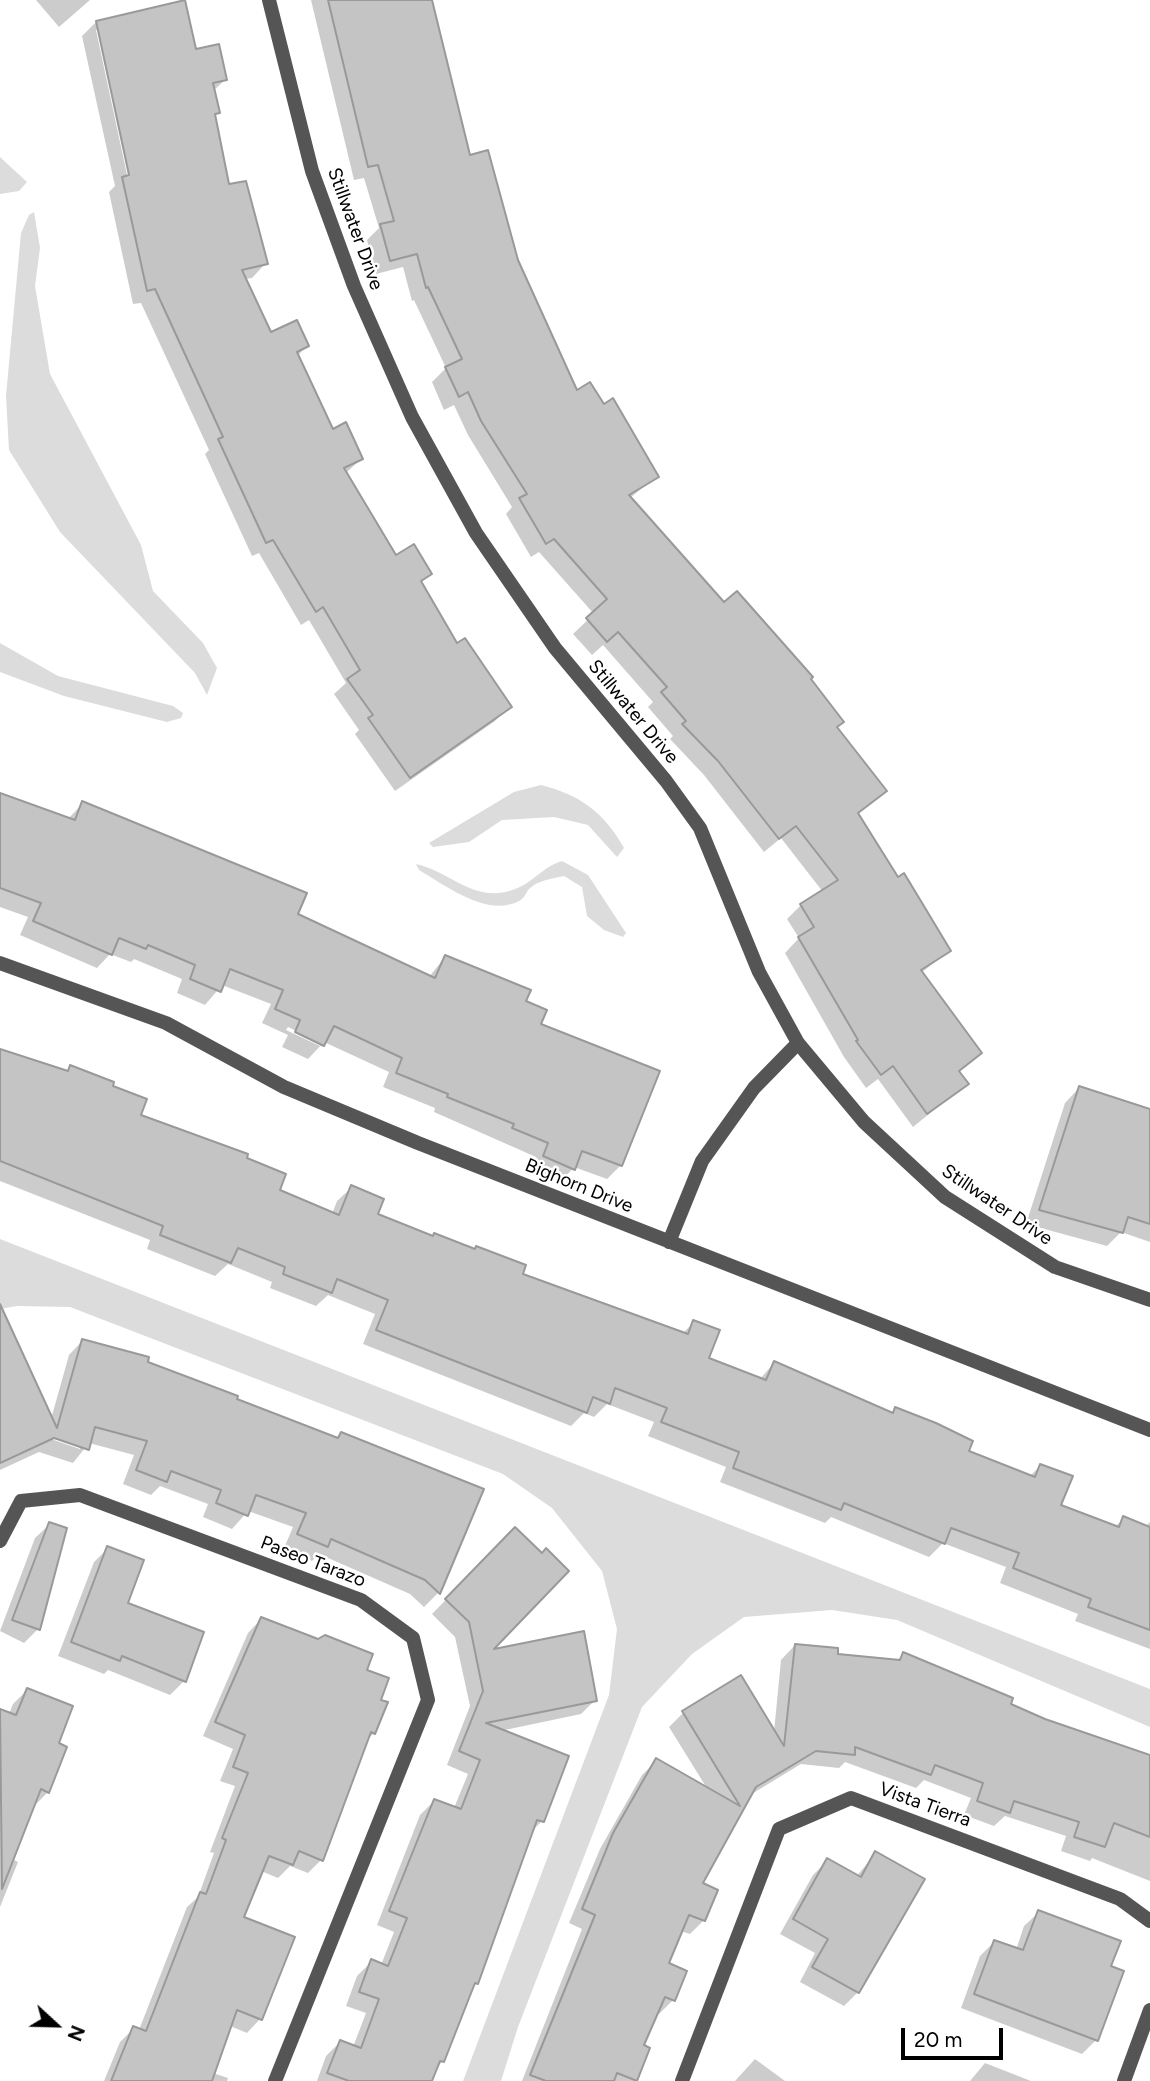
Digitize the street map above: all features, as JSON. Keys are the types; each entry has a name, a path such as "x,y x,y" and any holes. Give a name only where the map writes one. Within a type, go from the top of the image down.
{"street":[{"name":"Stillwater Drive","path":"269,0 312,171 354,286 412,417 476,533 555,648 666,781 700,828 759,972 798,1043 864,1122 945,1197 1055,1266 1150,1300"},
{"name":"Bighorn Drive","path":"0,962 166,1023 284,1087 669,1242 1150,1430"},
{"path":"669,1242 702,1161 754,1088 798,1043"},
{"name":"Paseo Tarazo","path":"0,1541 21,1501 80,1495 361,1600 413,1638 428,1700 275,2081"},
{"name":"Vista Tierra","path":"682,2081 779,1829 851,1798 1120,1899 1150,1921"},
{"path":"1124,2081 1150,2010"}],"shaded area":[{"path":"0,157 27,182 19,191 0,194"},
{"path":"34,212 40,248 35,286 50,374 141,545 153,591 203,643 217,668 207,695 195,673 60,532 9,450 6,396 21,233 29,215"},
{"path":"0,643 58,676 173,706 183,713 181,718 167,722 64,696 0,672"},
{"path":"541,785 568,794 599,815 624,848 617,857 588,825 554,817 502,820 469,842 433,847 429,843 514,792"},
{"path":"562,861 588,875 626,933 623,937 604,930 587,916 582,887 564,876 537,884 519,901 494,905 480,903 454,891 419,870 416,864 475,890 501,893 527,883"},
{"path":"0,1239 1150,1689 1150,1727 897,1620 832,1610 744,1617 692,1654 642,1707 518,2027 501,2081 463,2081 609,1695 617,1629 602,1571 552,1508 503,1474 70,1307 17,1306 0,1309"}],"building":[{"path":"185,0 196,49 219,44 227,80 213,83 220,113 215,114 229,184 246,181 268,264 242,270 271,332 297,320 309,346 297,352 333,429 346,422 363,459 344,468 396,555 414,544 432,574 421,581 457,643 465,638 512,707 410,778 368,718 373,715 347,679 360,670 323,607 316,612 273,540 266,543 218,439 223,437 155,289 147,291 122,177 129,175 96,21"},
{"path":"328,0 432,0 470,155 488,150 518,260 577,390 590,382 604,404 613,398 659,477 629,495 724,602 737,591 813,677 811,679 844,722 837,727 887,791 858,813 898,877 904,873 951,951 921,970 982,1053 959,1071 969,1084 927,1114 893,1066 881,1075 856,1041 858,1040 798,937 814,927 800,904 838,880 796,826 779,839 718,761 682,724 686,721 661,692 667,687 618,632 607,642 586,618 607,599 554,539 546,544 519,498 527,494 481,421 468,392 459,397 445,367 462,359 428,287 426,288 417,254 390,261 380,224 394,221 378,165 368,167"},
{"path":"0,793 75,820 82,801 307,893 298,914 435,978 445,955 531,990 526,1001 547,1010 541,1024 660,1071 622,1166 582,1151 575,1170 543,1156 548,1143 512,1128 514,1124 396,1073 402,1058 334,1026 324,1046 295,1032 300,1020 275,1009 283,990 230,969 221,992 190,979 195,965 148,945 146,949 119,938 112,955 33,921 41,903 0,888"},
{"path":"0,1049 68,1071 70,1065 114,1082 113,1086 147,1099 141,1115 248,1154 247,1158 286,1174 280,1190 339,1215 351,1185 384,1199 378,1214 433,1236 434,1233 475,1249 476,1246 526,1265 523,1274 688,1334 693,1320 720,1330 709,1358 766,1380 774,1361 893,1413 895,1407 936,1423 973,1441 969,1451 1035,1477 1040,1464 1073,1476 1061,1505 1119,1527 1123,1516 1150,1527 1150,1630 1088,1607 1091,1599 1013,1568 1019,1553 951,1528 945,1544 844,1503 841,1510 733,1468 739,1452 661,1422 667,1408 615,1388 610,1404 593,1397 587,1413 376,1330 388,1300 337,1279 332,1293 283,1274 285,1267 238,1248 231,1263 160,1235 163,1226 0,1161"},
{"path":"1079,1086 1150,1109 1150,1224 1128,1217 1123,1233 1039,1210"},
{"path":"0,1304 57,1428 82,1339 149,1357 148,1362 238,1396 237,1399 338,1438 341,1432 484,1489 440,1594 425,1580 331,1539 328,1547 297,1534 306,1513 256,1495 248,1516 216,1503 221,1490 171,1471 167,1482 136,1470 147,1441 95,1427 89,1450 54,1438 0,1463"},
{"path":"49,1522 67,1528 40,1630 12,1620"},
{"path":"515,1527 542,1553 546,1548 569,1571 494,1649 584,1631 597,1701 486,1723 569,1756 544,1822 537,1820 478,1984 475,1983 444,2062 440,2061 432,2081 349,2081 327,2073 340,2040 361,2048 379,1999 359,1992 371,1959 388,1966 407,1918 389,1911 434,1799 461,1809 480,1760 459,1751 483,1691 469,1622 445,1599"},
{"path":"107,1546 144,1560 128,1603 204,1632 186,1682 122,1656 120,1661 71,1642"},
{"path":"261,1617 318,1639 325,1635 373,1654 367,1670 389,1678 381,1700 388,1702 375,1734 371,1732 323,1861 299,1851 293,1865 269,1856 244,1917 295,1937 262,2020 237,2010 212,2081 111,2081 133,2026 146,2031 200,1892 206,1894 226,1840 222,1838 248,1773 233,1767 245,1735 215,1722"},
{"path":"795,1644 838,1648 838,1654 900,1660 903,1652 1013,1698 1011,1704 1045,1719 1150,1755 1150,1837 1114,1823 1105,1847 1074,1837 1079,1822 1014,1801 1010,1813 977,1801 983,1783 935,1765 931,1775 855,1747 855,1755 816,1751 756,1787 703,1883 718,1890 705,1921 689,1915 669,1963 687,1971 675,2001 665,1997 644,2045 650,2048 637,2081 617,2073 614,2081 546,2081 530,2075 595,1915 582,1909 613,1833 656,1758 740,1806 682,1711 741,1675 784,1746"},
{"path":"27,1688 73,1706 59,1743 67,1747 49,1793 41,1789 2,1889 0,1709 16,1715"},
{"path":"875,1851 925,1879 859,1993 812,1967 828,1939 793,1919 827,1858 861,1877"},
{"path":"1038,1910 1121,1941 1111,1966 1124,1971 1098,2041 974,1994 994,1940 1023,1950"}]}
